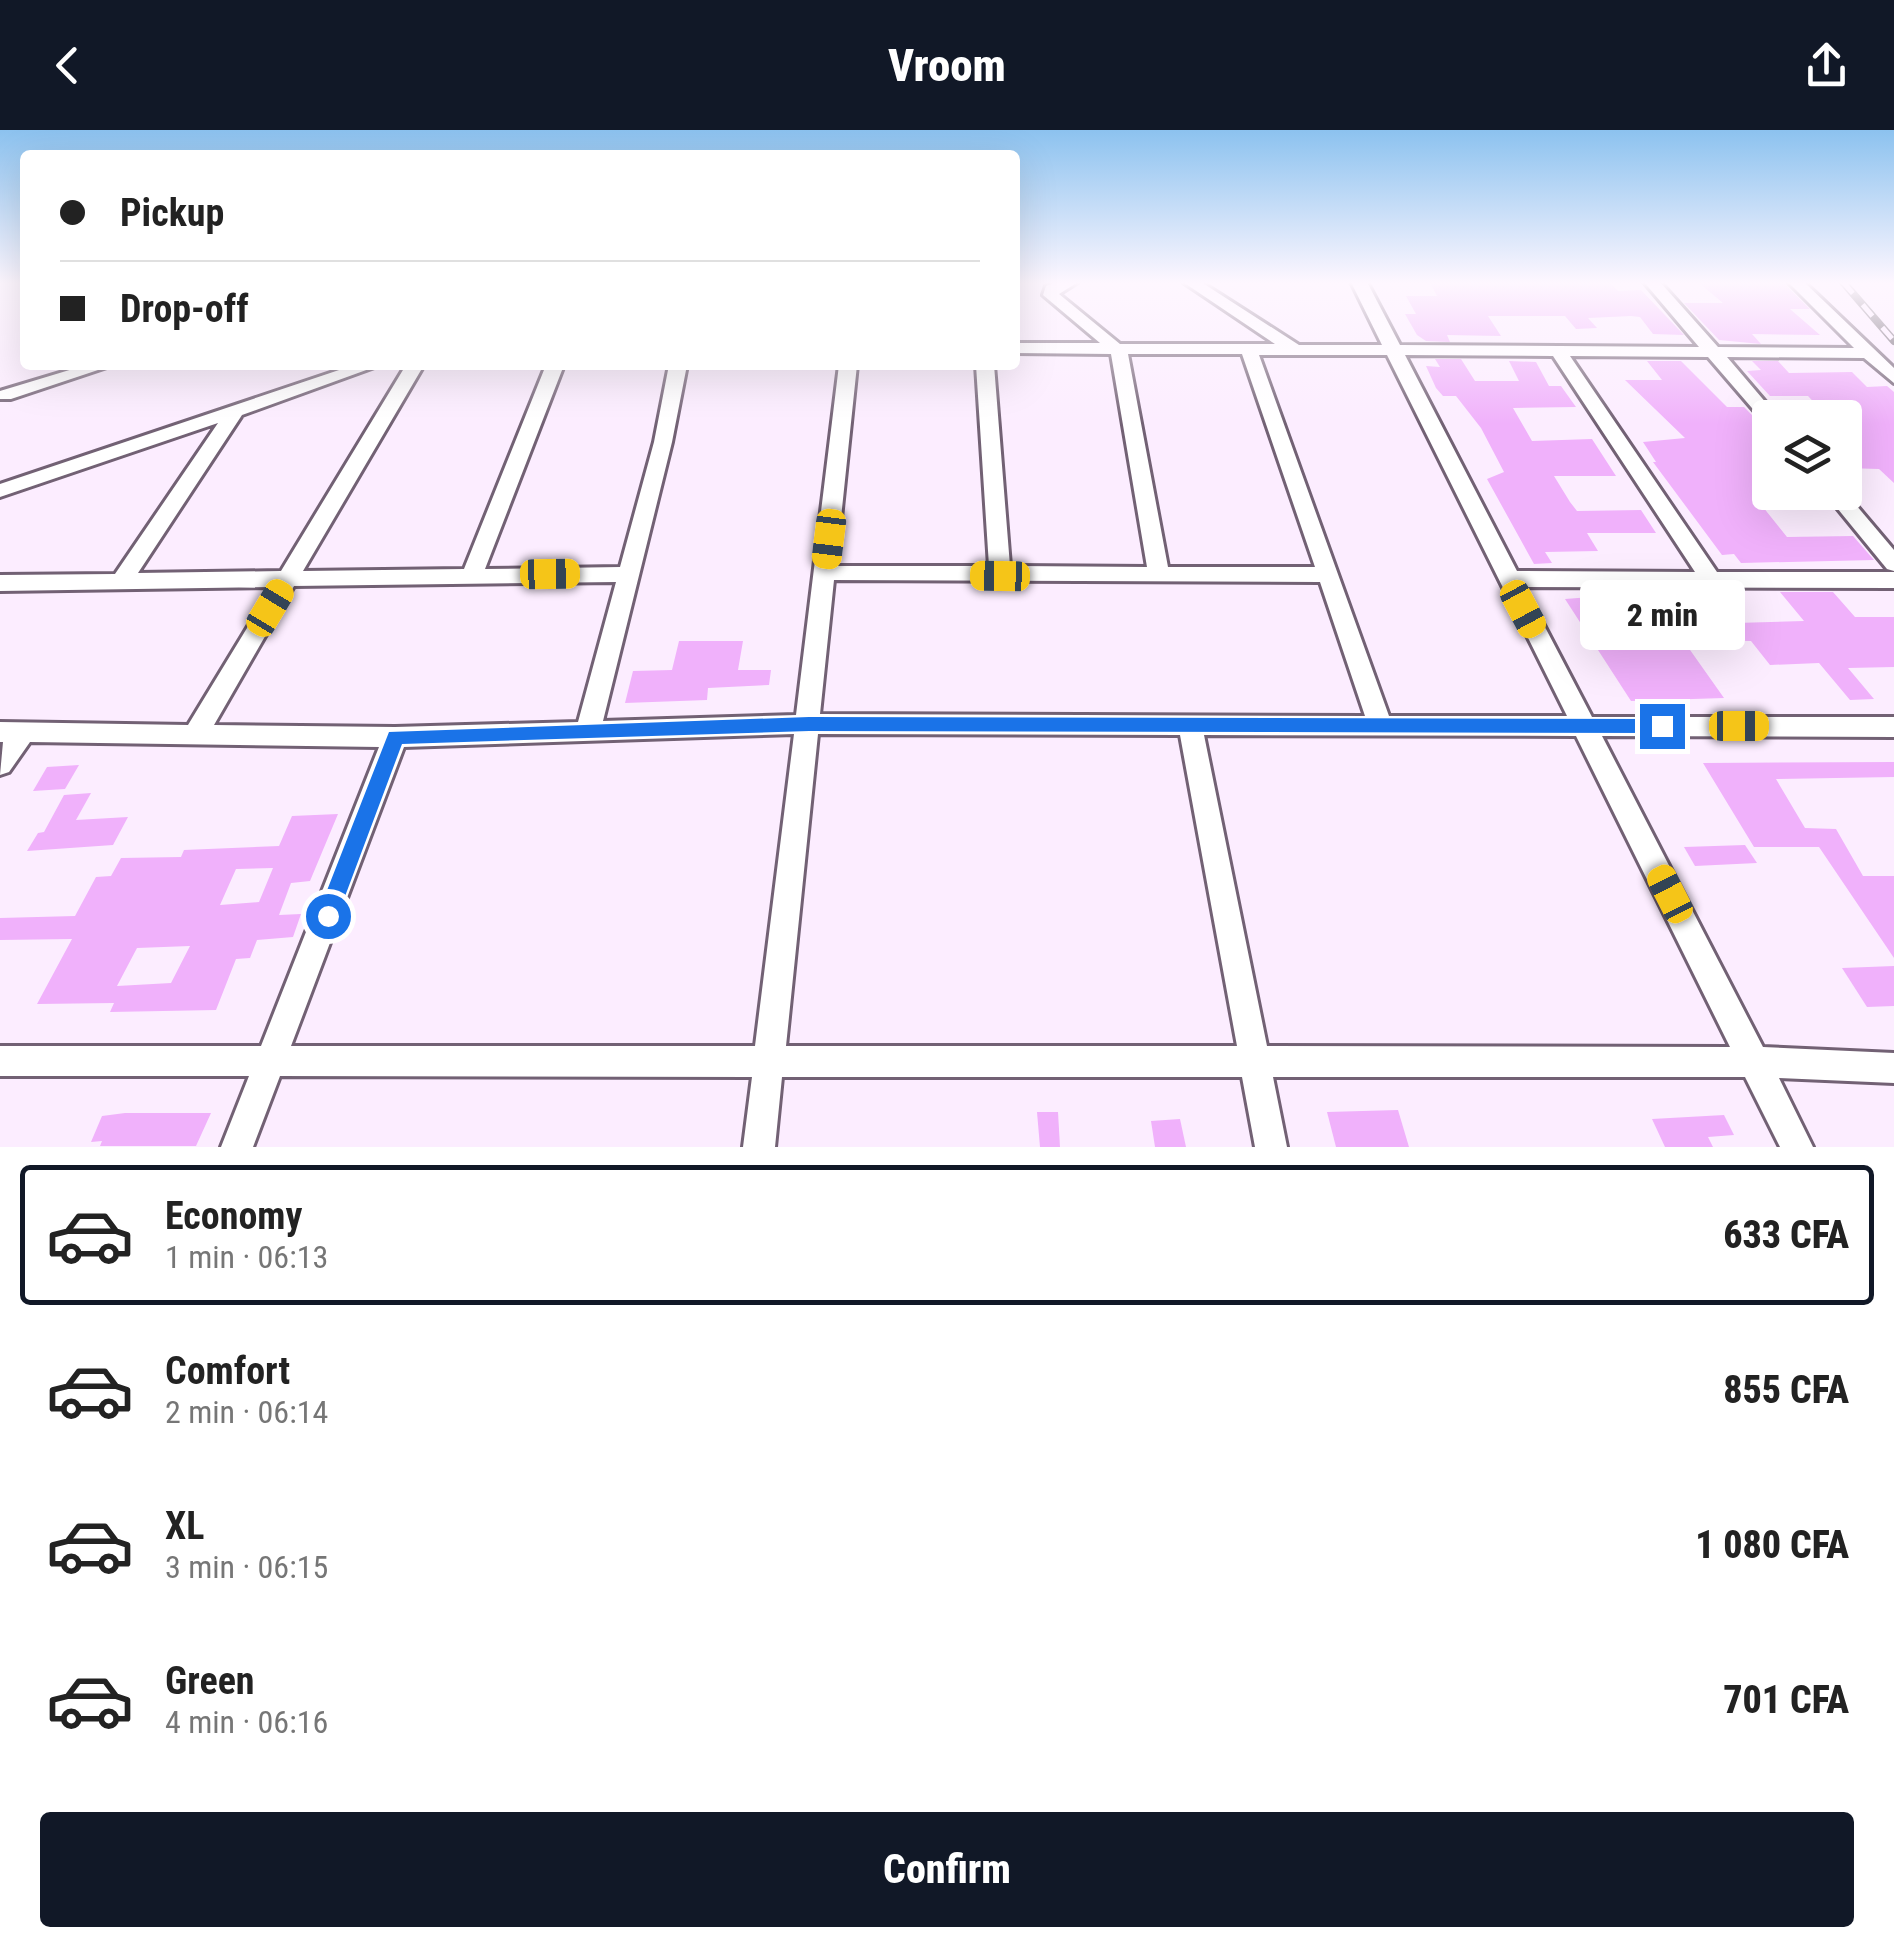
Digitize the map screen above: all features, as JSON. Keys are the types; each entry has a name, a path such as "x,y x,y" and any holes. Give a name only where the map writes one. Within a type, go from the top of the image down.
{"street":[{"path":"1093,329 1119,351 1159,575"},
{"path":"1263,329 1296,351"},
{"path":"1383,329 1797,1147"},
{"path":"1695,329 1755,400"},
{"path":"1844,329 1894,378"},
{"path":"1020,348 1869,354"},
{"path":"1556,349 1711,579"},
{"path":"1250,352 1381,726"},
{"path":"2,398 32,370"},
{"path":"2,398 89,370"},
{"path":"2,494 356,370"},
{"path":"195,734 412,370"},
{"path":"472,575 553,370"},
{"path":"588,731 663,442 677,370"},
{"path":"759,1147 847,370"},
{"path":"985,370 1000,576"},
{"path":"123,579 238,409"},
{"path":"1849,510 1894,564"},
{"path":"0,582 628,574"},
{"path":"825,574 1326,574"},
{"path":"1508,580 1894,580"},
{"path":"0,765 12,732 396,737 809,724 1894,727"},
{"path":"1190,725 1271,1147"},
{"path":"237,1147 396,737"},
{"path":"0,1060 1754,1062 1894,1068"}],"building":[{"path":"1414,329 1497,329 1501,336 1447,335 1450,342 1426,341"},
{"path":"1650,329 1679,329 1684,335 1653,334"},
{"path":"1709,329 1814,329 1820,335 1752,334 1761,344 1719,340"},
{"path":"1435,359 1461,359 1475,381 1519,381 1509,361 1536,362 1549,386 1561,386 1576,407 1513,408 1532,441 1592,439 1616,476 1554,476 1570,502 1577,511 1641,510 1656,533 1587,533 1598,551 1545,552 1552,563 1534,564 1487,479 1504,472 1481,428 1456,396 1443,396 1436,388 1426,366 1440,367"},
{"path":"1647,361 1681,361 1727,407 1744,407 1752,415 1752,510 1765,510 1787,537 1853,536 1874,560 1741,563 1734,554 1722,555 1653,462 1643,442 1685,438 1625,380 1662,380"},
{"path":"1752,361 1778,361 1789,373 1852,372 1867,387 1887,386 1894,392 1894,483 1879,469 1862,468 1862,400 1770,396 1747,371 1761,370"},
{"path":"1664,591 1690,623 1804,621 1780,592 1833,592 1855,617 1894,617 1894,667 1848,668 1874,699 1850,700 1819,663 1770,665 1751,641 1683,640 1724,698 1631,701 1565,599 1591,597 1587,592"},
{"path":"679,641 743,641 738,670 771,670 769,685 708,688 707,700 625,703 633,671 672,670"},
{"path":"1894,762 1894,777 1776,779 1805,828 1836,829 1863,876 1894,876 1894,958 1819,847 1754,847 1703,763"},
{"path":"79,765 65,789 33,791 47,767"},
{"path":"91,793 76,820 128,817 113,845 27,851 38,833 44,832 64,795"},
{"path":"338,814 310,881 291,883 279,915 301,914 293,937 257,940 250,958 236,959 216,1010 110,1012 114,1003 37,1004 72,939 0,940 0,918 75,916 96,877 111,876 121,858 181,857 184,850 279,846 292,816","holes":["273,868 259,902 220,905 236,869","190,946 171,983 117,986 137,948"]},
{"path":"1745,845 1757,863 1695,866 1684,847"},
{"path":"1894,966 1894,1006 1867,1007 1842,968"},
{"path":"1398,1110 1409,1147 1336,1147 1327,1112"},
{"path":"1037,1112 1058,1112 1060,1147 1040,1147"},
{"path":"211,1113 196,1146 100,1146 102,1141 91,1142 102,1116"},
{"path":"1724,1115 1734,1135 1708,1137 1713,1147 1665,1147 1652,1119"},
{"path":"1180,1119 1186,1147 1155,1147 1151,1121"}],"railway":[{"path":"1884,329 1894,341"}],"route":[{"path":"328,916 396,737 809,724 1662,726"}]}
